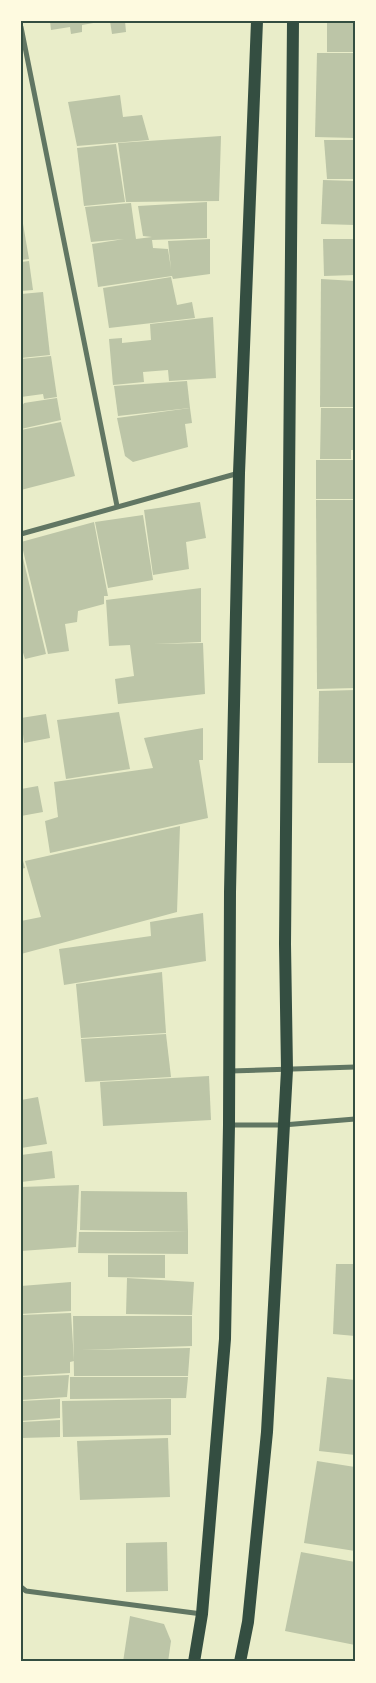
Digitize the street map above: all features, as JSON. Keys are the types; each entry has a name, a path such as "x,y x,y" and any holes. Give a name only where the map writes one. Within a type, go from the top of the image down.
{"main road":[{"path":"194,1662 202,1614 225,1339 229,1125 230,892 239,473 257,21"},
{"path":"240,1662 248,1622 267,1432 287,1070 285,934 292,21"}],"street":[{"path":"21,27 117,506"},
{"path":"21,534 239,473"},
{"path":"229,1071 355,1067"},
{"path":"229,1125 283,1125 355,1119"},
{"path":"21,1587 26,1591 202,1614"}],"building":[{"path":"50,21 99,22 82,25 82,32 71,34 70,27 51,30"},
{"path":"110,21 125,21 126,32 112,34"},
{"path":"327,21 355,21 355,52 327,52"},
{"path":"317,53 355,53 355,138 315,137"},
{"path":"120,95 123,117 142,115 149,140 77,146 68,102"},
{"path":"221,136 219,201 126,202 118,143"},
{"path":"324,140 355,140 355,179 327,179"},
{"path":"116,144 125,202 84,206 77,148"},
{"path":"323,180 355,181 355,225 321,224"},
{"path":"207,202 207,238 152,240 153,248 168,249 171,269 168,241 210,239 210,274 173,279 172,276 98,287 92,244 124,239 91,242 85,207 131,203 136,239 152,237 143,236 138,206"},
{"path":"21,212 29,259 21,260"},
{"path":"323,239 355,239 355,275 324,276"},
{"path":"29,261 33,290 21,291 21,262"},
{"path":"171,277 177,305 192,302 195,318 109,328 103,288"},
{"path":"321,279 355,281 355,407 320,407"},
{"path":"43,292 50,355 21,358 21,294"},
{"path":"213,317 216,378 169,381 168,370 143,372 144,382 113,385 109,339 122,338 122,343 151,340 150,324"},
{"path":"51,356 57,397 44,399 43,394 21,397 21,359"},
{"path":"187,381 190,408 118,416 114,386"},
{"path":"57,398 61,420 21,429 21,408 24,403"},
{"path":"190,408 192,423 185,424 188,447 133,462 125,456 117,418"},
{"path":"321,408 355,408 355,450 351,450 351,459 320,459"},
{"path":"61,422 75,476 21,490 21,430"},
{"path":"316,460 355,460 355,499 316,499"},
{"path":"316,500 355,500 355,688 317,689"},
{"path":"200,502 206,538 186,542 189,569 153,575 144,510"},
{"path":"143,515 153,580 108,588 95,522"},
{"path":"94,522 108,596 104,596 104,604 78,611 77,622 65,624 69,651 48,654 21,542"},
{"path":"22,554 46,654 25,659 21,646"},
{"path":"201,588 201,642 154,644 203,643 205,694 118,704 115,679 134,676 130,645 109,646 106,600"},
{"path":"355,690 355,763 318,763 319,691"},
{"path":"119,712 130,769 66,779 57,720"},
{"path":"46,714 50,738 24,743 21,718"},
{"path":"203,728 203,760 199,760 208,818 50,853 45,821 58,817 54,782 153,768 144,738"},
{"path":"38,786 43,812 21,816 21,789"},
{"path":"180,826 177,912 21,954 21,921 41,917 25,861"},
{"path":"21,853 25,868 21,869"},
{"path":"203,913 206,961 64,985 59,949 151,936 150,922"},
{"path":"162,972 166,1033 81,1038 76,984"},
{"path":"166,1034 171,1077 85,1082 81,1039"},
{"path":"209,1076 211,1120 103,1126 100,1082"},
{"path":"38,1097 47,1144 21,1148 21,1100"},
{"path":"52,1151 55,1178 21,1182 21,1155"},
{"path":"79,1185 76,1247 21,1251 21,1187"},
{"path":"81,1191 187,1192 188,1232 80,1230"},
{"path":"79,1232 188,1232 188,1254 78,1253"},
{"path":"108,1255 165,1255 165,1278 108,1277"},
{"path":"336,1264 355,1264 355,1336 333,1334"},
{"path":"127,1278 194,1282 192,1315 126,1314"},
{"path":"71,1282 71,1311 21,1314 21,1286"},
{"path":"71,1313 74,1361 70,1362 70,1373 21,1376 21,1315"},
{"path":"73,1316 192,1316 192,1346 81,1350 190,1348 188,1376 74,1376"},
{"path":"69,1375 67,1397 21,1400 21,1377"},
{"path":"70,1377 188,1377 186,1398 70,1399"},
{"path":"327,1377 355,1380 355,1455 319,1451"},
{"path":"60,1399 60,1418 21,1421 21,1401"},
{"path":"171,1399 171,1435 63,1437 62,1401"},
{"path":"60,1420 60,1437 21,1438 21,1422"},
{"path":"168,1438 170,1497 80,1500 77,1441"},
{"path":"317,1461 355,1467 355,1551 304,1543"},
{"path":"167,1542 168,1591 126,1592 126,1543"},
{"path":"301,1552 355,1562 355,1645 285,1631"},
{"path":"130,1616 164,1624 171,1641 168,1662 123,1662"}]}
